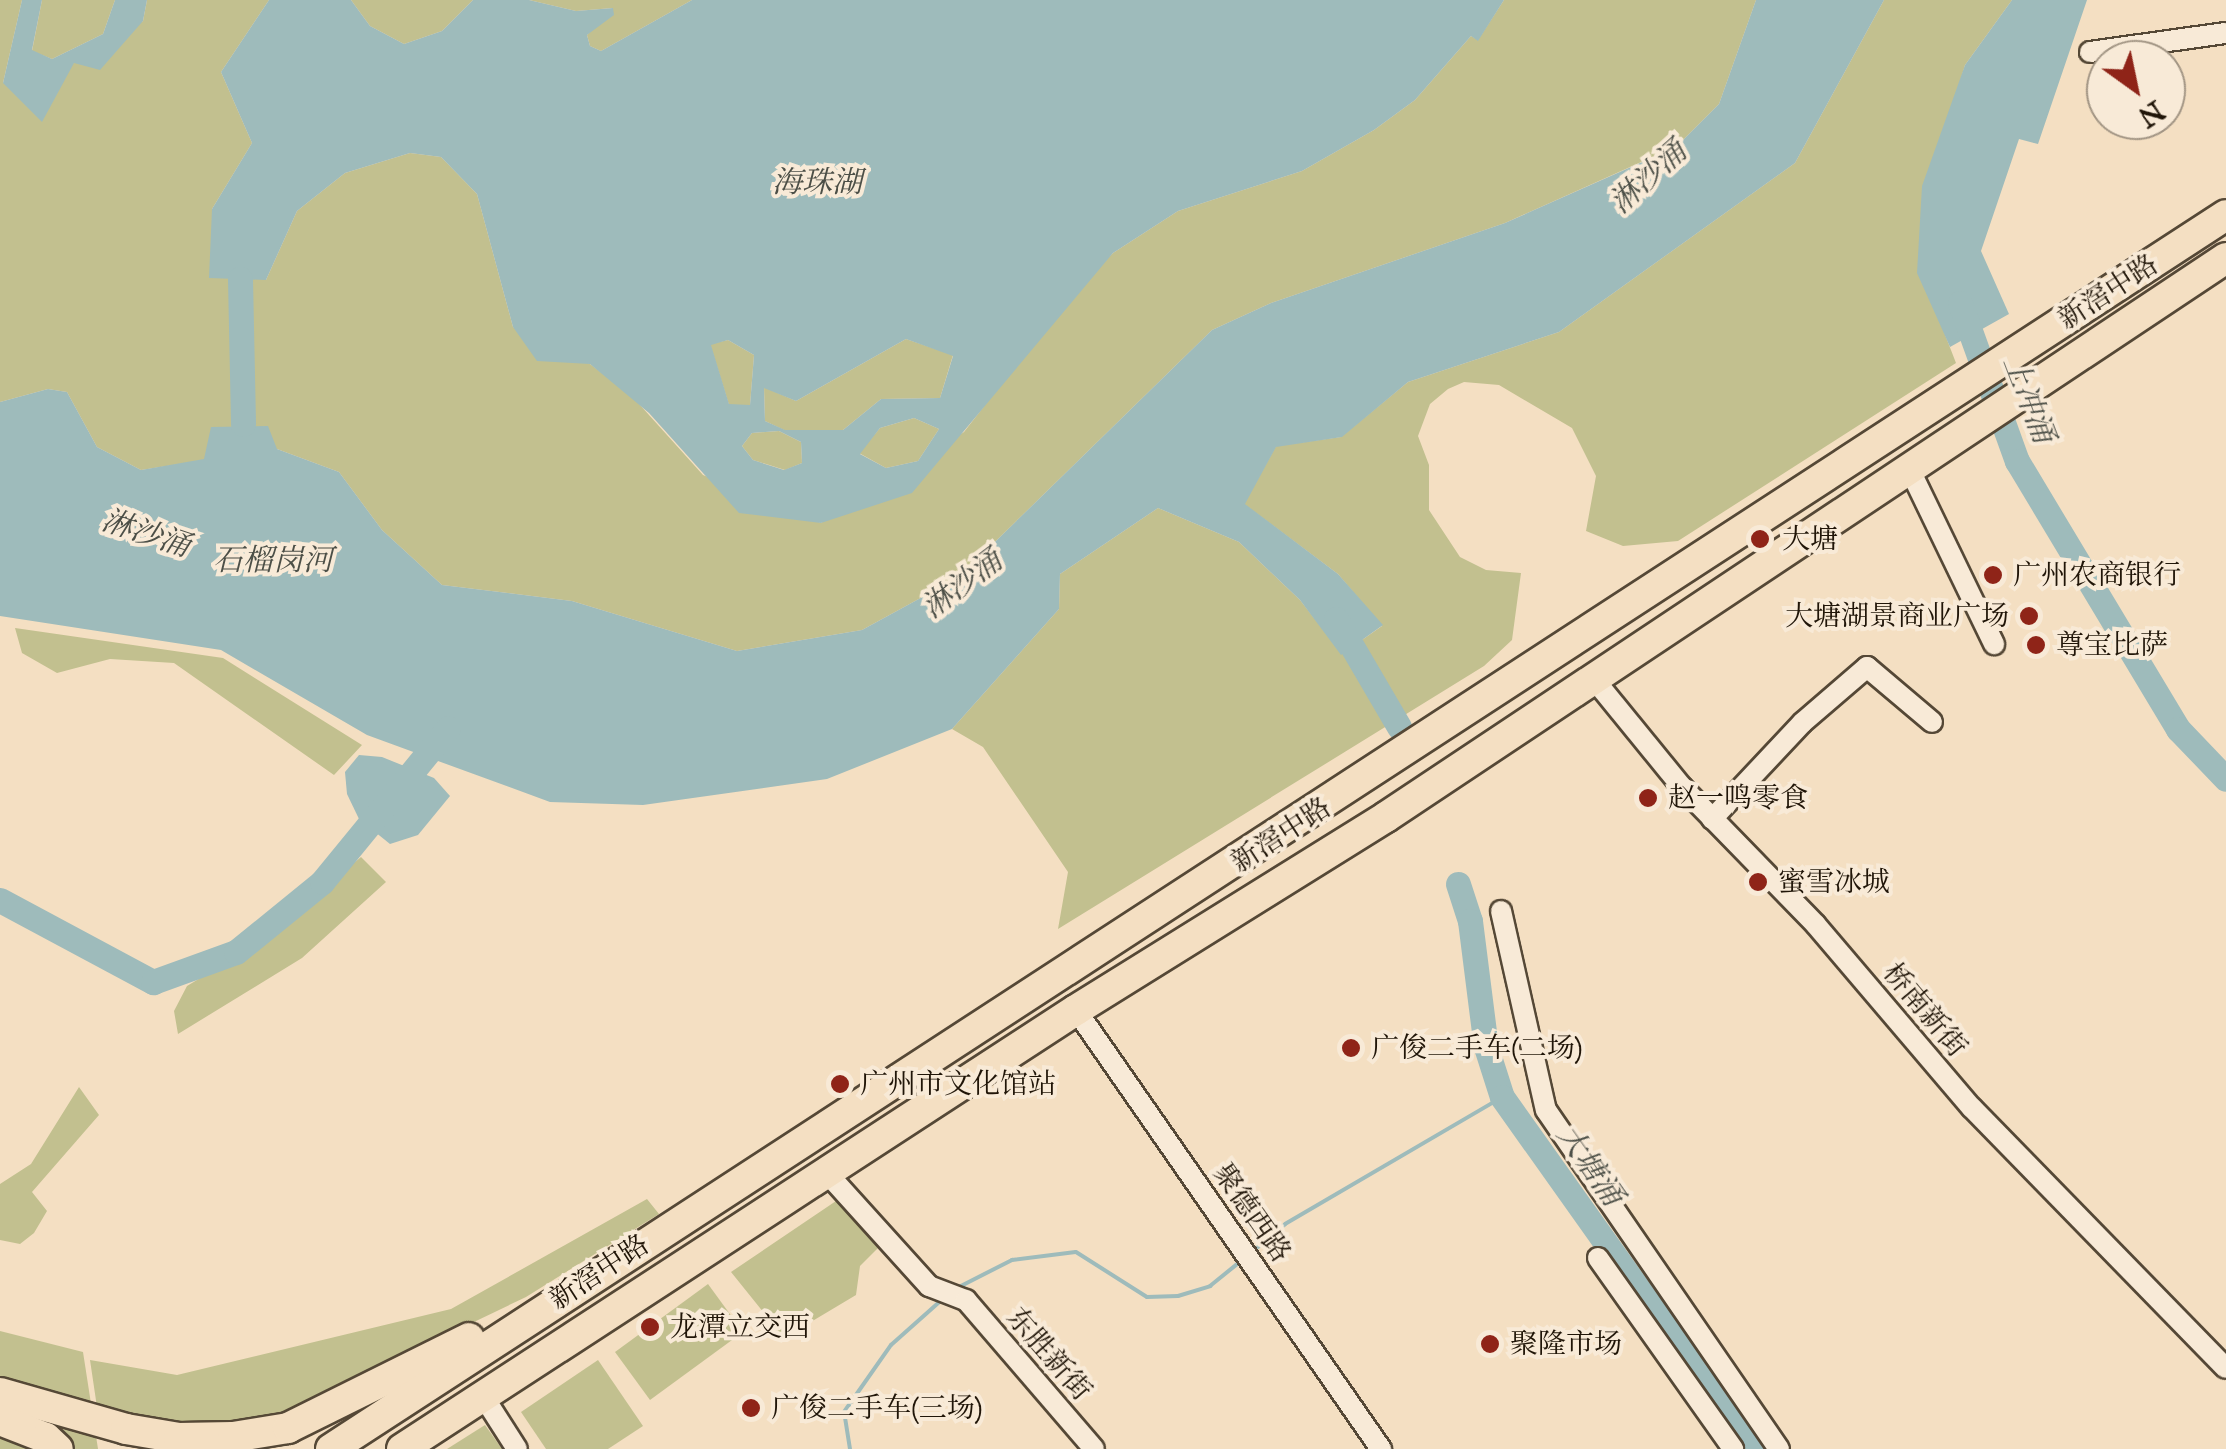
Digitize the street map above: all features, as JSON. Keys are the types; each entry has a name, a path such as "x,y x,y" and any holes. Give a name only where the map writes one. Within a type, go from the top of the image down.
{"highway":[{"name":"新滘中路","path":"331,1449 577,1285 1346,793 2226,215"},
{"name":"新滘中路","path":"402,1449 1076,1010 1386,818 1908,466 2226,258"},
{"path":"6,1404 179,1438 233,1437 288,1428 577,1285"},
{"path":"278,1449 422,1362"},
{"path":"426,1449 485,1398"},
{"path":"6,1404 58,1449"}],"street":[{"path":"2176,40 2226,33"},
{"path":"1908,466 1994,644"},
{"path":"1712,818 1802,723 1867,667 1932,722"},
{"name":"桥南新街","path":"1593,678 1712,818 1816,925 1972,1108 2226,1368"},
{"path":"1502,911 1546,1110 1779,1449"},
{"name":"聚德西路","path":"1076,1010 1381,1449"},
{"name":"东胜新街","path":"826,1172 929,1286 950,1294 1094,1449"},
{"path":"1598,1258 1733,1449"},
{"path":"485,1398 517,1449"}],"shaded area":[{"path":"0,0 22,0 3,83 74,63 143,21 147,0 269,0 221,72 252,143 212,209 266,280 297,211 345,173 410,153 441,157 477,194 513,327 590,364 631,395 703,475 821,523 964,432 1067,300 1113,253 1178,211 1302,171 1374,130 1415,100 1471,36 1478,40 1504,0 1756,0 1719,104 1677,146 1505,223 1271,303 1212,330 959,577 862,630 737,651 572,601 442,585 382,530 339,472 277,449 141,470 97,447 67,392 48,389 0,402"},
{"path":"42,0 115,0 103,34 52,59 32,51"},
{"path":"351,0 473,0 442,31 404,44 370,26"},
{"path":"529,0 692,0 601,51 590,46 587,35 613,8 576,11"},
{"path":"1884,0 2012,0 1965,65 1954,102 1944,332 1956,363 1678,541 1623,546 1586,531 1596,476 1572,428 1499,385 1464,382 1448,389 1430,404 1418,436 1429,465 1429,510 1460,557 1486,570 1521,573 1512,640 1484,666 1058,929 1068,872 983,747 952,729 1059,609 1060,574 1158,508 1239,542 1300,600 1342,654 1382,626 1338,574 1244,504 1276,446 1341,437 1408,382 1559,332 1795,163"},
{"path":"906,339 953,355 940,398 881,399 843,430 784,430 765,421 764,387 796,401"},
{"path":"728,340 754,355 750,405 729,405 710,344"},
{"path":"914,418 939,429 918,461 886,468 859,453 880,428"},
{"path":"779,431 801,442 802,463 785,470 753,460 742,446 752,433"},
{"path":"15,628 223,658 362,745 334,775 174,663 110,659 57,673 22,653"},
{"path":"361,857 386,882 302,958 178,1034 174,1011 187,986 265,939"},
{"path":"79,1087 99,1115 32,1192 47,1211 34,1233 20,1244 0,1240 0,1184 31,1164"},
{"path":"647,1199 659,1214 526,1297 290,1410 223,1433 98,1414 90,1360 177,1375 451,1309"},
{"path":"836,1201 878,1248 860,1266 856,1295 784,1338 731,1272"},
{"path":"708,1284 743,1332 650,1400 615,1352"},
{"path":"0,1331 83,1352 98,1449 0,1449"},
{"path":"598,1360 643,1426 608,1449 546,1449 521,1412"},
{"path":"485,1425 502,1449 447,1449"}],"water":[{"path":"22,0 42,0 32,50 52,59 103,34 115,0 147,0 143,21 100,70 74,63 42,122 3,83"},
{"name":"海珠湖","path":"269,0 351,0 370,26 404,44 442,31 473,0 529,0 576,11 613,8 614,15 587,35 590,46 601,51 692,0 1504,0 1478,41 1471,36 1415,100 1374,130 1302,171 1178,211 1113,253 912,493 821,523 739,513 649,413 590,364 537,361 513,327 477,194 441,157 410,153 345,173 297,211 266,280 209,278 212,209 252,143 221,72","holes":["906,339 953,356 940,398 881,399 843,430 785,430 765,421 764,388 796,401","728,340 754,355 750,405 729,404 711,345","914,418 939,429 918,461 886,468 860,454 880,428","779,431 801,442 802,463 784,470 753,460 742,446 752,433"]},
{"name":"石榴岗河","path":"1756,0 1884,0 1795,163 1559,332 1408,382 1342,437 1276,447 1245,504 1338,574 1383,625 1341,655 1300,600 1239,542 1158,508 1060,574 1059,609 952,729 827,779 643,805 550,802 367,735 221,650 0,616 0,402 48,389 67,392 97,447 141,470 204,459 211,427 268,426 277,449 339,472 382,530 442,585 572,601 737,651 862,630 959,577 1212,330 1271,303 1505,223 1676,147 1719,104"},
{"path":"2012,0 2087,0 2038,144 2019,139 1981,251 2009,314 1950,347 1917,273 1922,186 1965,65"},
{"path":"359,755 382,757 434,778 450,796 418,835 390,844 359,819 347,794 345,772"}],"waterway":[{"path":"240,279 243,424"},
{"name":"上冲涌","path":"1960,303 2017,461 2178,729 2226,779"},
{"name":"大塘涌","path":"1336,619 1399,727"},
{"path":"0,900 153,982 236,952 322,882 448,728"},
{"name":"大塘涌","path":"1458,884 1470,921 1486,1047 1502,1097 1752,1449"},
{"path":"1258,1247 1285,1224 1502,1097"},
{"path":"955,1289 1012,1260 1076,1252 1147,1297 1178,1296 1210,1286 1238,1263"},
{"path":"850,1449 844,1412 891,1345 944,1298"}],"place":[{"name":"大塘","path":"1760,539"},
{"name":"广州农商银行","path":"1993,575"},
{"name":"大塘湖景商业广场","path":"2029,616"},
{"name":"尊宝比萨","path":"2036,645"},
{"name":"赵一鸣零食","path":"1648,798"},
{"name":"蜜雪冰城","path":"1758,882"},
{"name":"广俊二手车(二场)","path":"1351,1048"},
{"name":"广州市文化馆站","path":"840,1084"},
{"name":"龙潭立交西","path":"650,1327"},
{"name":"聚隆市场","path":"1490,1344"},
{"name":"广俊二手车(三场)","path":"751,1408"}],"water label":[{"name":"淋沙涌","path":"1648,177"},
{"name":"淋沙涌","path":"146,533"},
{"name":"淋沙涌","path":"962,584"}]}
